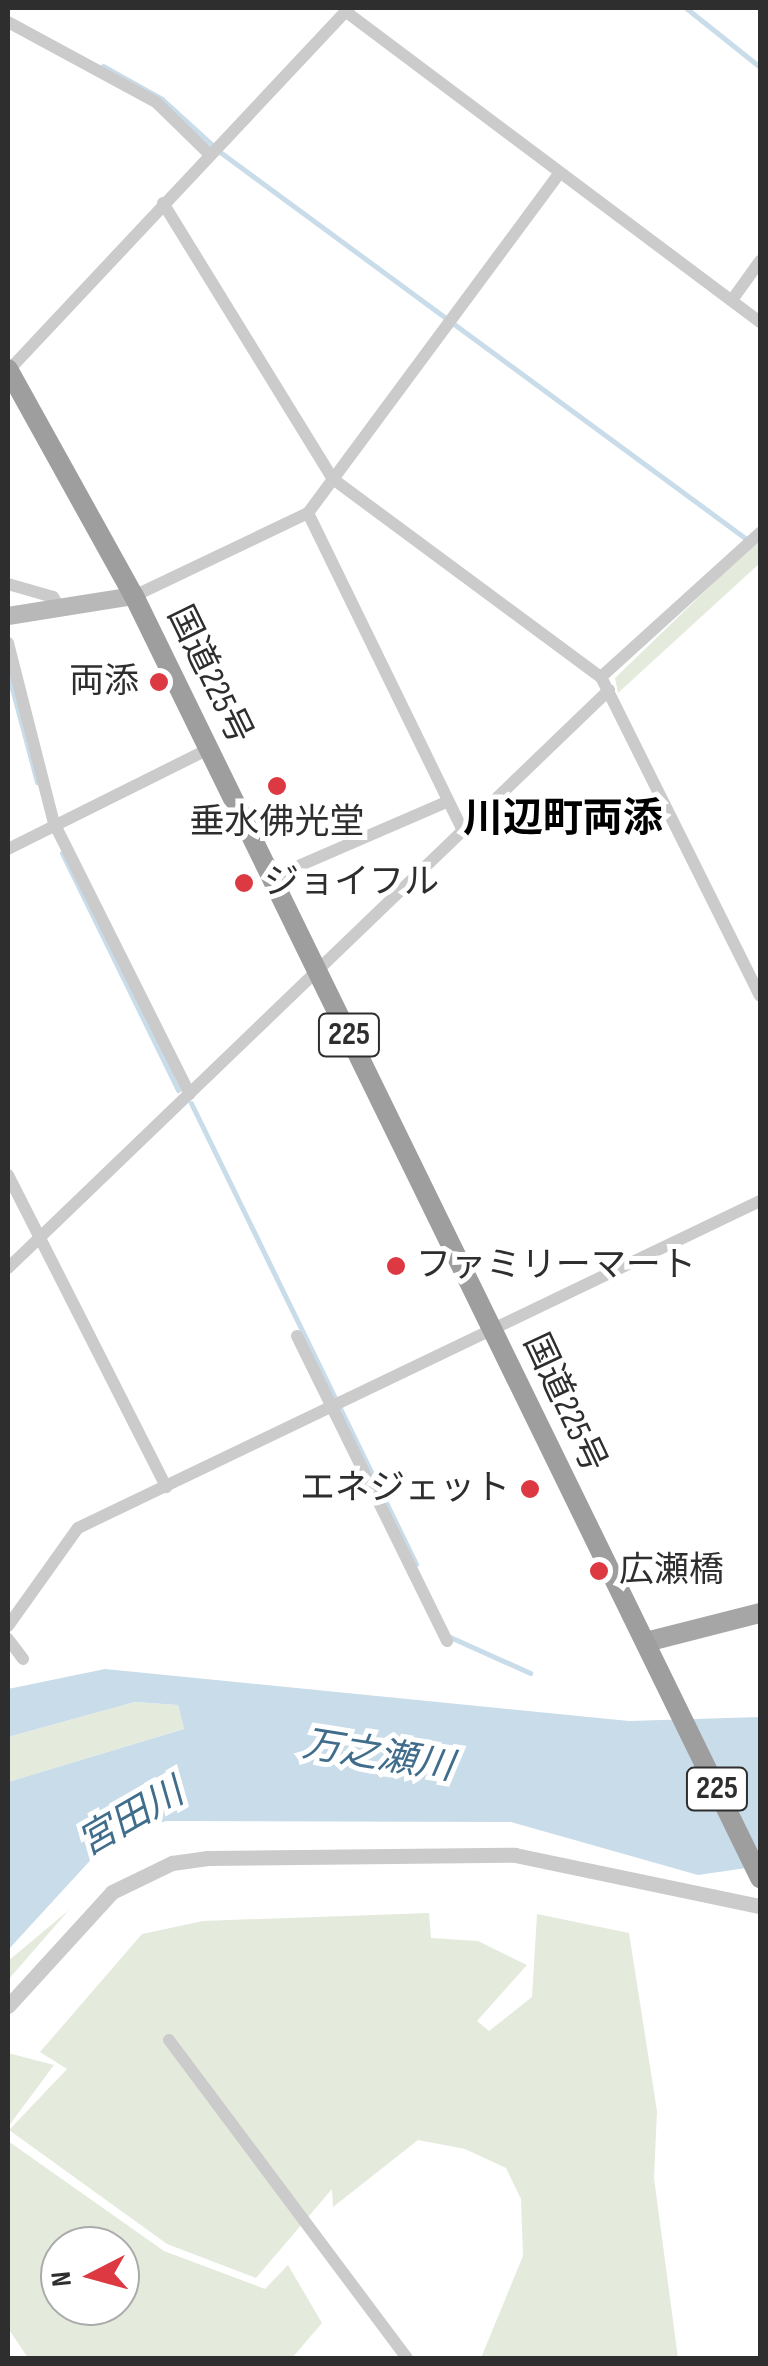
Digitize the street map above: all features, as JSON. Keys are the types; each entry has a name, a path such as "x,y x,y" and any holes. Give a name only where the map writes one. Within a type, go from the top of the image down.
{"highway":[{"name":"国道225号","path":"8,370 134,596 759,1874"}],"main road":[{"path":"8,616 134,596"},
{"path":"646,1642 760,1613"}],"street":[{"path":"8,370 347,10 558,174 760,322"},
{"path":"8,22 156,102 212,149"},
{"path":"134,596 308,513 558,174"},
{"path":"162,203 333,479 600,678 760,996"},
{"path":"732,300 760,261"},
{"path":"308,513 463,830"},
{"path":"600,678 760,532"},
{"path":"8,584 53,597 60,608"},
{"path":"8,643 51,825 190,1094"},
{"path":"8,1268 609,690"},
{"path":"8,849 209,749"},
{"path":"272,877 446,802"},
{"path":"8,1175 166,1486"},
{"path":"8,1626 78,1528 760,1201"},
{"path":"297,1336 338,1406 447,1641"},
{"path":"8,1639 23,1659"},
{"path":"8,2006 112,1892 140,1874 208,1858 515,1855 760,1906"},
{"path":"168,2040 407,2358"}],"green space":[{"path":"760,538 760,563 618,693 615,678"},
{"path":"135,1702 178,1705 184,1729 8,1782 8,1737"},
{"path":"69,1910 8,1980 8,1961"},
{"path":"429,1913 431,1938 478,1941 527,1965 477,2021 489,2031 532,1997 537,1914 629,1933 657,2111 654,2178 678,2358 481,2358 523,2256 521,2199 506,2168 465,2149 418,2140 333,2207 332,2189 256,2278 167,2244 9,2130 67,2069 40,2052 142,1934 203,1921"},
{"path":"8,2053 54,2065 8,2127"},
{"path":"8,2141 129,2226 40,2226 40,2326 140,2326 140,2234 164,2251 265,2289 288,2265 322,2323 292,2358 28,2358 8,2328"}],"water":[{"path":"105,1669 629,1721 760,1717 760,1866 698,1875 511,1822 166,1821 109,1840 8,1950 8,1782 184,1729 178,1705 135,1702 8,1737 8,1689"}],"waterway":[{"path":"686,8 760,67"},
{"path":"103,66 162,99 220,152 745,538"},
{"path":"8,673 37,782"},
{"path":"62,853 178,1090"},
{"path":"191,1103 416,1564"},
{"path":"450,1637 530,1673"}],"place":[{"name":"両添","path":"159,682"},
{"name":"垂水佛光堂","path":"277,786"},
{"name":"ジョイフル","path":"244,883"},
{"name":"ファミリーマート","path":"396,1266"},
{"name":"エネジェット","path":"530,1489"},
{"name":"広瀬橋","path":"599,1571"}],"district":[{"name":"川辺町両添","path":"563,819"}],"water label":[{"name":"万之瀬川","path":"378,1756"},
{"name":"宮田川","path":"131,1818"}]}
